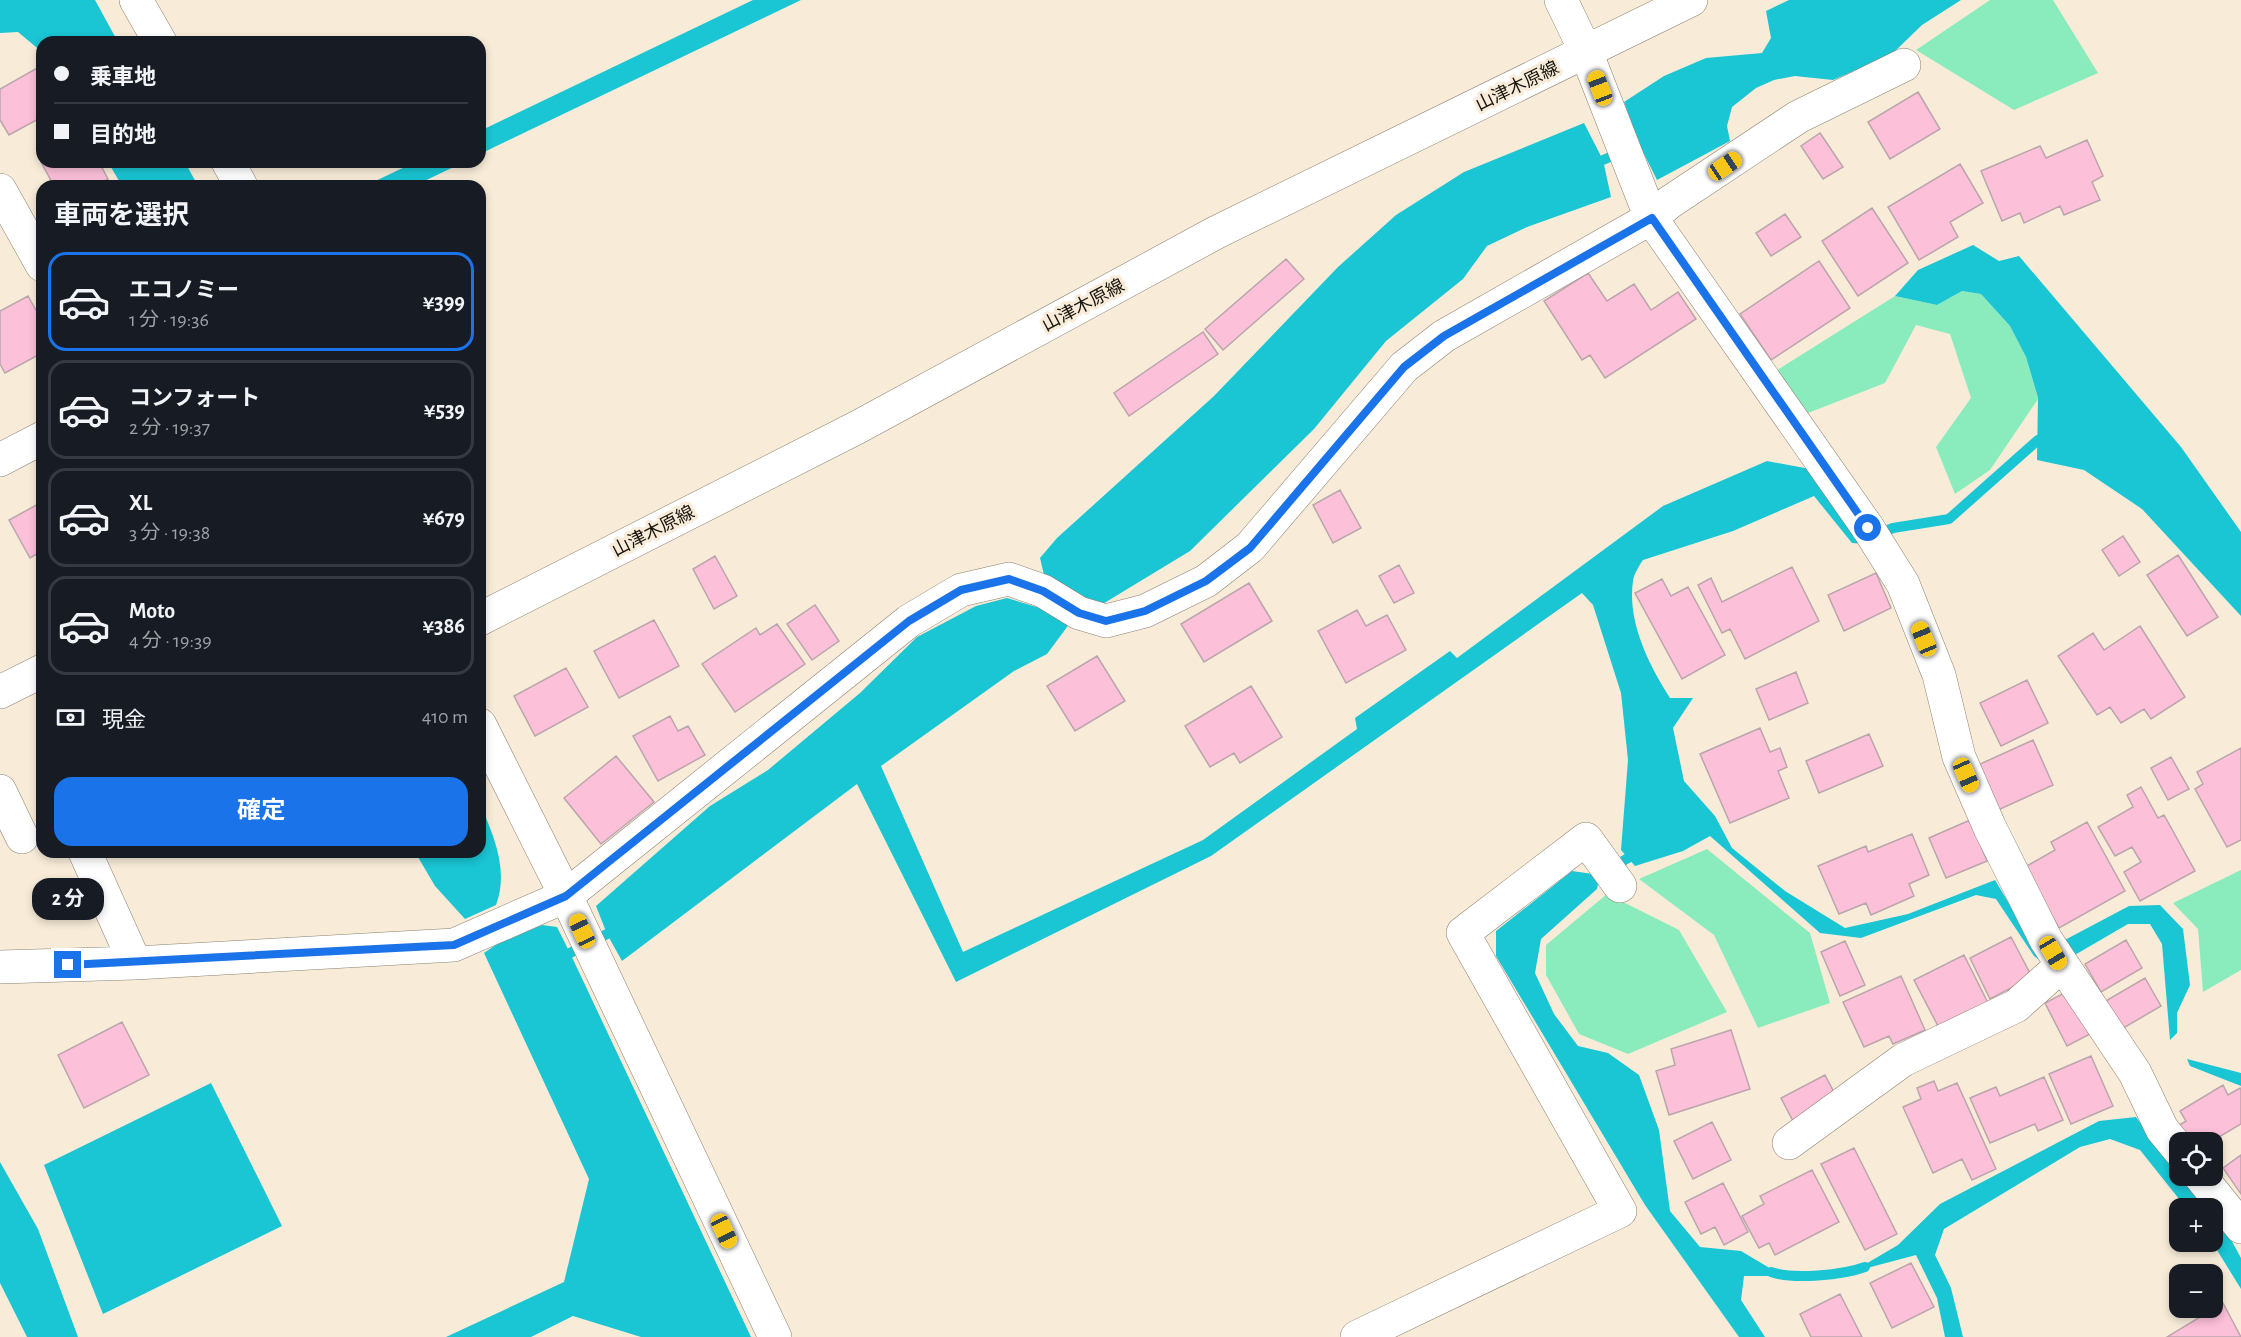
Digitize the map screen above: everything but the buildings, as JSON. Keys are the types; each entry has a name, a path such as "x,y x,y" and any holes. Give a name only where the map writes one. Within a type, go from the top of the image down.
{"street":[{"path":"136,0 157,36"},
{"path":"1562,0 1586,52 1652,218 1873,536 1903,584 1939,675 1959,758 1990,828 2053,953 2134,1073 2162,1129 2169,1138"},
{"name":"山津木原線","path":"486,616 858,427 1218,232 1691,0"},
{"path":"0,967 135,963 454,945 566,896 909,621 961,590 1009,579 1043,591 1079,613 1106,621 1145,611 1206,581 1250,548 1404,367 1444,336 1652,218 1670,202 1798,117 1904,65"},
{"path":"0,190 36,254"},
{"path":"0,460 36,441"},
{"path":"0,692 36,674"},
{"path":"486,737 566,896 775,1337"},
{"path":"0,791 21,838"},
{"path":"1357,1337 1620,1211 1463,933 1586,839 1620,886"},
{"path":"88,858 135,963"},
{"path":"1789,1143 1903,1060 2016,1006 2053,953"},
{"path":"2208,1186 2241,1227"}],"green space":[{"path":"1990,0 2053,0 2098,73 2014,110 1916,50"},
{"path":"1962,291 1981,294 2010,326 2026,357 2038,399 1990,470 1955,494 1936,447 1971,398 1950,334 1916,325 1885,383 1803,415 1774,372 1895,296 1937,305"},
{"path":"1707,849 1810,933 1830,1003 1758,1028 1714,935 1639,879"},
{"path":"2241,870 2241,970 2203,992 2198,929 2173,903"},
{"path":"1607,894 1679,930 1727,1012 1628,1054 1579,1034 1546,975 1546,945"}],"water":[{"path":"0,0 95,0 115,36 36,36 36,47 18,32 0,33"},
{"path":"753,0 801,0 486,151 486,128"},
{"path":"1789,0 1961,0 1922,25 1891,55 1833,80 1795,76 1774,80 1756,88 1732,107 1727,126 1730,141 1657,180 1639,144 1624,102 1664,76 1706,58 1762,53 1771,38 1766,11"},
{"path":"1584,123 1603,160 1611,197 1527,227 1487,246 1463,279 1386,341 1314,429 1190,551 1101,605 1045,579 1040,558 1057,538 1214,396 1338,267 1396,215 1464,172"},
{"path":"112,168 188,168 195,180 118,180"},
{"path":"402,168 452,168 426,180 378,180"},
{"path":"1973,245 1999,261 2019,256 2181,447 2241,532 2241,616 2142,509 2084,470 2037,460 2038,398 2026,357 2010,326 1981,294 1962,291 1937,305 1895,296 1918,270"},
{"path":"1767,461 1810,469 1864,544 1852,543 1814,496 1733,531 1643,560 1634,578 1632,596 1633,612 1641,642 1670,698 1693,698 1673,728 1684,781 1715,816 1732,848 1785,891 1845,928 1908,914 1995,880 2045,964 2034,956 1996,899 1976,895 1861,938 1820,933 1710,836 1683,851 1635,866 1621,850 1628,760 1621,693 1593,605 1582,593 1211,856 956,982 857,784 622,961 607,934 596,906 710,806 768,770 860,693 917,637 976,606 1007,598 1053,612 1070,623 1047,654 1014,671 881,766 963,952 1203,840 1357,729 1355,718 1450,651 1457,658 1663,506"},
{"path":"486,818 495,841 500,867 500,892 496,905 465,919 435,886 419,858 486,858"},
{"path":"1572,871 1600,875 1597,889 1541,939 1535,973 1554,1014 1578,1046 1608,1053 1639,1075 1659,1130 1670,1211 1700,1247 1741,1251 1783,1276 1744,1276 1741,1300 1765,1337 1739,1337 1645,1205 1496,956 1496,931"},
{"path":"2160,905 2183,929 2190,985 2177,1013 2177,1033 2170,1040 2162,944 2150,924 2128,924 2073,956 2061,942 2129,906"},
{"path":"542,925 557,927 751,1337 641,1337 573,1316 531,1337 446,1337 564,1282 589,1179 484,953 497,944"},
{"path":"2187,1059 2241,1073 2241,1086 2190,1066"},
{"path":"211,1083 282,1226 103,1314 44,1165"},
{"path":"2136,1117 2169,1163 2169,1186 2188,1186 2199,1198 2178,1198 2140,1150 2110,1139 2080,1147 1944,1229 1935,1255 1951,1288 1963,1337 1945,1337 1937,1298 1916,1255 1852,1272 1898,1245 1940,1204 2099,1121"},
{"path":"0,1162 38,1229 78,1337 27,1337 0,1283"},
{"path":"2223,1225 2241,1258 2241,1289 2218,1252 2223,1252"}],"waterway":[{"path":"1603,160 1622,152"},
{"path":"1878,534 1893,528 1949,519 2038,440"},
{"path":"1610,869 1628,858"},
{"path":"570,953 607,934"},
{"path":"1771,1272 1792,1276 1818,1276 1865,1267"}],"route":[{"path":"68,965 454,945 566,896 909,621 961,590 1009,579 1043,591 1079,613 1106,621 1145,611 1206,581 1250,548 1404,367 1444,336 1538,280 1652,218 1868,528"}]}
